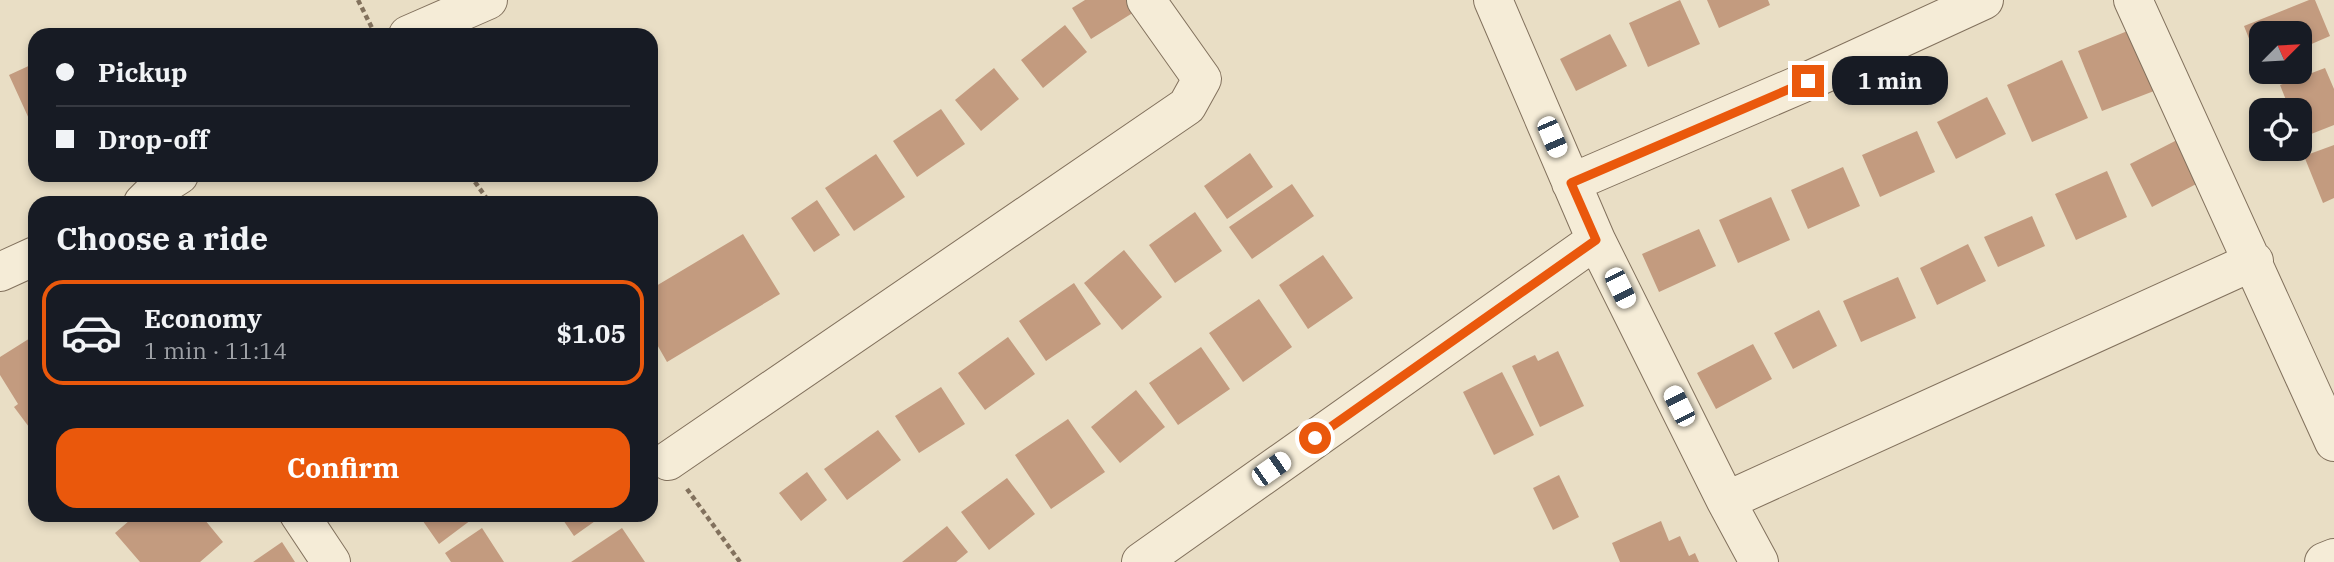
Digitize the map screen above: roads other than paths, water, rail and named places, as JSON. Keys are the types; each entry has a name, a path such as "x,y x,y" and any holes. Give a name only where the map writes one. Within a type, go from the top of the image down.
{"street":[{"path":"424,28 488,0"},
{"path":"668,461 1187,106 1202,79 1146,0"},
{"path":"1493,0 1596,240 1759,562"},
{"path":"1571,183 1808,81 1984,0"},
{"path":"2133,0 2254,261 2334,442"},
{"path":"150,196 168,182"},
{"path":"1141,562 1596,240"},
{"path":"0,272 28,259"},
{"path":"1726,501 2254,261"},
{"path":"304,522 331,562"},
{"path":"2324,562 2334,558"}]}
